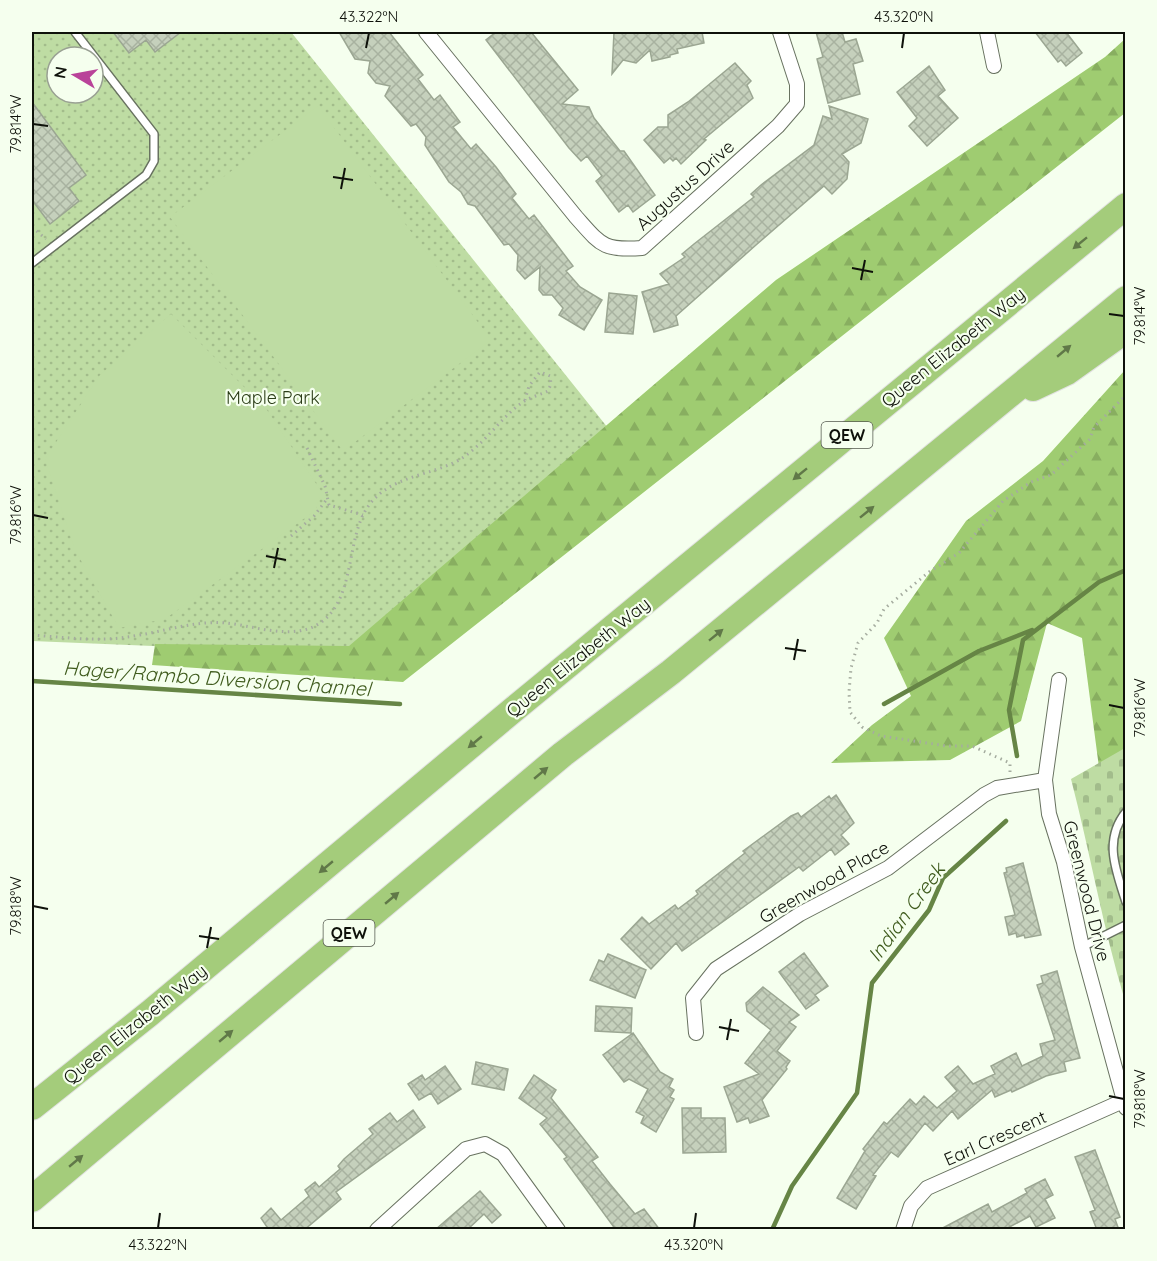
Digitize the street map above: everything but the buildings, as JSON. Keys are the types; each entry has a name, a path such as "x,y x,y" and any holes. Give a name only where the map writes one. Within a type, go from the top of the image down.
{"highway":[{"name":"Queen Elizabeth Way","path":"32,1107 150,1013 513,710 1125,206"},
{"name":"QEW","path":"32,1199 563,754 671,672 1003,402 1125,299"},
{"path":"1003,402 1067,372 1125,330"}],"street":[{"name":"Augustus Drive","path":"426,32 576,217 600,243 617,250 642,248 778,126 797,104 797,84 780,32"},
{"path":"987,32 994,66"},
{"name":"Greenwood Drive","path":"1059,680 1045,780 1048,814 1064,862 1082,947 1124,1105"},
{"name":"Greenwood Place","path":"696,1033 693,998 716,969 800,914 888,868 997,788 1045,780"},
{"name":"Earl Crescent","path":"903,1230 912,1206 927,1188 1124,1105"},
{"path":"377,1230 465,1149 485,1144 503,1154 558,1230"}],"lane":[{"path":"32,263 146,174 154,161 156,146 154,134 75,32"},
{"path":"1125,812 1117,822 1111,854 1125,902"},
{"path":"1082,947 1125,925"}],"path":[{"path":"32,227 54,246"},
{"path":"32,635 125,638 206,624 225,623 284,632 303,631 320,624 332,612 340,596 363,515 386,487 451,464 470,453 525,400 548,391 551,384 550,376 540,372 535,376 525,400"},
{"path":"1010,786 1010,763 972,746 947,746 881,736 862,727 850,712 850,680 858,644 877,623 884,609 929,572 958,553 1003,501 1031,482 1050,476 1090,439 1094,427 1125,395"},
{"path":"307,448 325,486 329,505 363,515"},
{"path":"291,536 314,516 328,499"}],"green space":[{"name":"Maple Park","path":"32,32 291,32 608,428 345,654 32,641"},
{"path":"1125,39 1125,113 403,682 152,665 155,644 349,646 776,280 1105,57"},
{"path":"318,106 491,340 343,451 170,217"},
{"path":"171,314 267,410 321,491 316,510 165,619 119,628 75,550 45,459 100,375"},
{"path":"1125,370 1126,825 1100,775 1082,638 1047,623 1021,721 950,760 831,763 872,725 911,696 884,638 966,521 1043,461"},
{"path":"1125,748 1125,1001 1071,779"}],"waterway":[{"name":"Indian Creek","path":"1017,756 1009,710 1023,640 1099,582 1126,570"},
{"name":"Hager/Rambo Diversion Channel","path":"884,704 979,651 1032,630"},
{"name":"Hager/Rambo Diversion Channel","path":"32,681 400,704"},
{"name":"Indian Creek","path":"772,1230 792,1186 857,1093 872,983 929,910 943,878 1006,821"}]}
